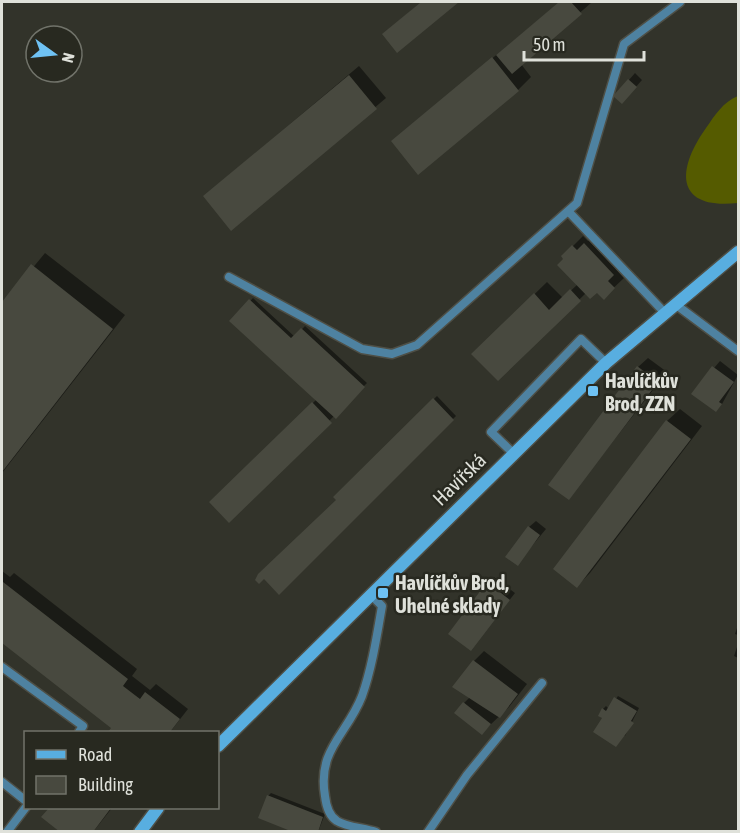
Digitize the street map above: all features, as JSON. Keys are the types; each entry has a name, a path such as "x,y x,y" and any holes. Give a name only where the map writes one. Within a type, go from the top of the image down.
{"street":[{"name":"Havířská","path":"219,745 606,363 738,252"},
{"path":"140,831 156,809"}],"lane":[{"path":"229,277 362,349 392,354 417,345 577,203 624,44 680,2"},
{"path":"568,211 664,312"},
{"path":"675,304 738,351"},
{"path":"513,453 491,432 581,339 606,363"},
{"path":"370,594 382,606 366,680 356,709 331,747 322,779 326,805 338,822 376,831"},
{"path":"2,667 83,726 80,731"},
{"path":"428,831 467,775 542,683"},
{"path":"2,782 24,799"},
{"path":"7,831 24,809"}],"shaded area":[{"path":"738,96 738,203 717,204 702,200 692,193 687,184 686,172 689,158 716,114 724,105"}],"building":[{"path":"421,2 459,2 397,53 382,34"},
{"path":"559,2 571,2 582,14 512,74 496,55"},
{"path":"492,57 519,91 418,175 391,141"},
{"path":"349,75 377,109 231,231 203,196"},
{"path":"628,79 637,87 622,104 613,96"},
{"path":"584,243 614,275 608,281 615,288 604,300 597,293 590,299 557,265 563,259 561,256 572,245 577,250"},
{"path":"31,264 113,329 2,472 2,302"},
{"path":"570,289 581,301 498,381 471,354 534,293 549,310"},
{"path":"249,299 291,338 301,328 365,387 336,419 229,321"},
{"path":"637,366 658,382 569,500 548,485"},
{"path":"712,366 734,382 719,402 722,404 716,412 691,394"},
{"path":"433,398 454,420 279,595 264,579 259,584 255,580 258,574 336,500 333,497"},
{"path":"312,402 332,423 229,523 209,502"},
{"path":"666,420 691,439 577,588 553,569"},
{"path":"528,526 540,535 518,566 505,557"},
{"path":"3,582 128,679 123,686 140,699 145,692 180,719 171,731 109,731 111,728 2,643"},
{"path":"487,582 510,600 471,651 448,634"},
{"path":"473,660 518,694 500,718 452,687"},
{"path":"614,697 637,711 631,721 634,723 616,747 593,732 602,718 598,716 602,708 606,711"},
{"path":"463,702 491,724 482,735 454,713"},
{"path":"267,795 323,817 318,832 293,832 258,818"},
{"path":"48,809 110,809 93,832 60,832 41,817"}],"place":[{"name":"Havlíčkův Brod, ZZN","path":"593,391"},
{"name":"Havlíčkův Brod, Uhelné sklady","path":"383,593"}]}
